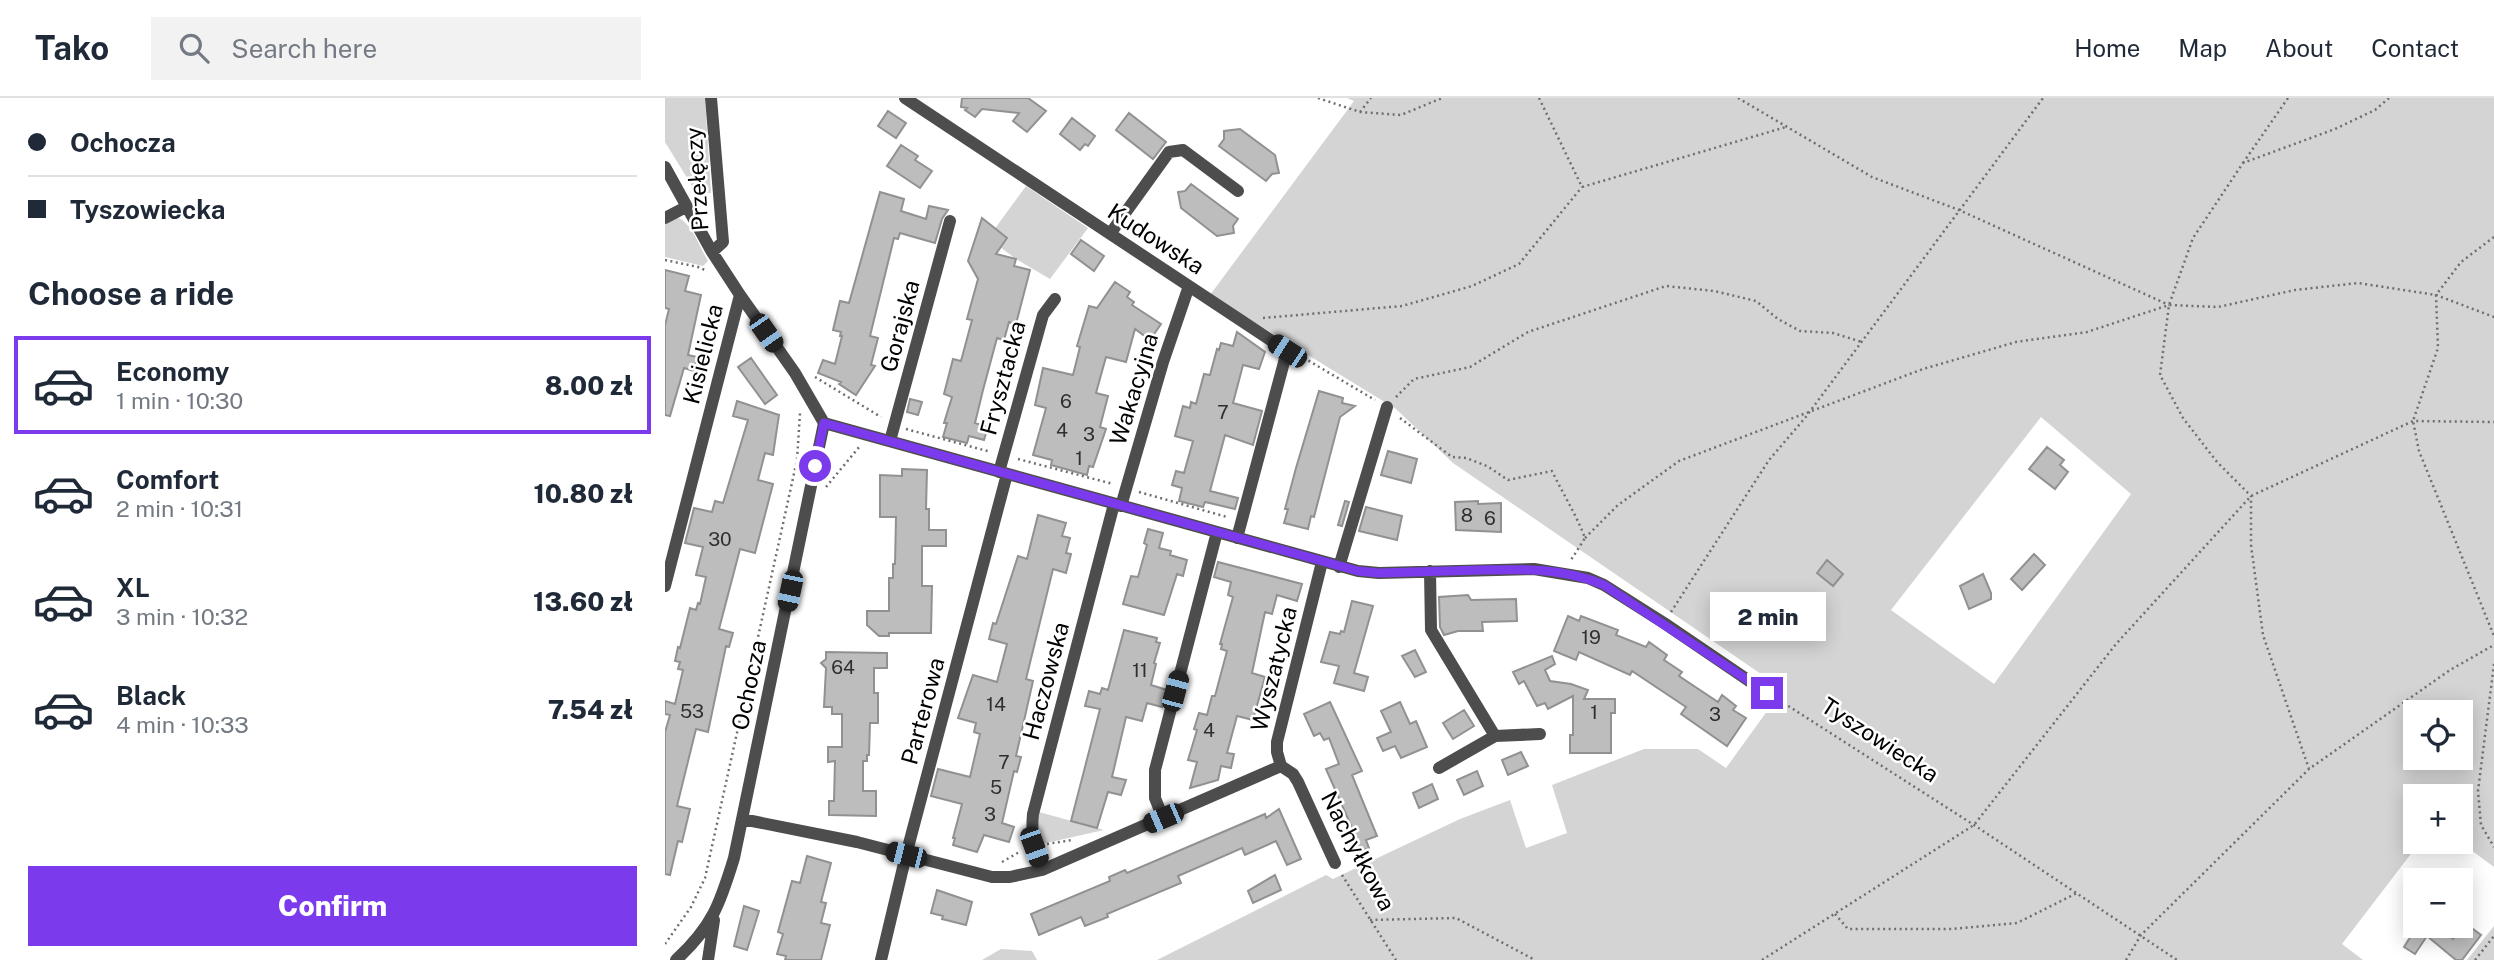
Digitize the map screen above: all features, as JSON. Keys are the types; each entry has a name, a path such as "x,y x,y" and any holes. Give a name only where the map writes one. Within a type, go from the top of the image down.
{"street":[{"name":"Przełęczy","path":"711,98 723,242 712,252"},
{"name":"Kudowska","path":"905,98 1287,351"},
{"path":"1110,234 1169,152 1174,150 1182,150 1238,191"},
{"path":"665,167 712,252 795,373 824,423 1339,567 1379,573 1534,569 1588,578 1604,585 1664,623 1767,693"},
{"path":"665,218 686,207"},
{"name":"Gorajska","path":"890,441 950,221"},
{"name":"Wakacyjna","path":"1118,505 1127,487 1163,362 1189,286"},
{"name":"Kisielicka","path":"665,586 740,295"},
{"name":"Frysztacka","path":"1003,473 1004,455 1043,314 1055,299"},
{"path":"1237,538 1287,351"},
{"path":"1339,567 1387,407"},
{"name":"Ochocza","path":"708,960 715,913 734,858 824,423"},
{"name":"Parterowa","path":"881,960 1003,473"},
{"name":"Haczowska","path":"1042,870 1034,847 1033,814 1118,505"},
{"path":"1163,818 1155,798 1154,770 1217,532"},
{"name":"Wyszatycka","path":"742,819 857,842 992,877 1010,877 1042,870 1163,818 1280,766 1277,742 1322,562"},
{"path":"1430,571 1431,630 1495,736"},
{"path":"1439,768 1495,736 1541,734"},
{"name":"Nachyłkowa","path":"1280,766 1293,774 1298,782 1335,863"},
{"name":"Ochocza","path":"675,960 702,933 715,913"}],"path":[{"path":"1318,98 1360,112 1401,115 1442,98"},
{"path":"1360,112 1371,98"},
{"path":"1539,98 1582,187"},
{"path":"1738,98 1872,177 1959,210 2169,305"},
{"path":"1664,623 1769,460 1809,412 2043,98"},
{"path":"2288,98 2193,237 2169,305 2160,375 2183,418 2217,462 2251,496 2251,545 2263,635 2309,769"},
{"path":"2243,163 2335,129 2375,110 2389,98"},
{"path":"1239,320 1402,306 1472,286 1520,264 1582,187 1786,127"},
{"path":"2494,237 2462,262 2436,295 2438,348 2413,421 2419,451 2494,636"},
{"path":"665,260 698,267 712,275"},
{"path":"1566,573 1585,538 1618,505 1679,461 1923,369 2016,342 2087,332 2169,305 2218,307 2295,290 2358,283 2436,295 2494,317"},
{"path":"1387,407 1414,379 1470,367 1528,332 1666,286 1714,291 1756,302 1800,331 1833,333 1861,342"},
{"path":"1287,351 1305,357 1387,407 1452,457 1466,458 1487,466 1508,480 1552,471 1575,512 1585,538"},
{"path":"813,375 894,425 1127,487 1236,519 1241,523"},
{"path":"665,944 691,907 705,878 797,460 800,405"},
{"path":"1762,960 1974,825 2116,644 2251,496 2413,421 2494,422"},
{"path":"823,491 869,435"},
{"path":"2126,960 2141,935 2309,769 2450,670 2494,645"},
{"path":"2494,664 2478,791 2481,825 2494,847"},
{"name":"Tyszowiecka","path":"1767,693 2178,960"},
{"path":"996,863 1034,847 1077,839"},
{"name":"Nachyłkowa","path":"1335,863 1396,960"},
{"path":"1835,913 1848,929 1952,929 2017,923 2077,893"},
{"path":"1370,920 1456,918 1535,960"},
{"path":"2475,960 2494,936"}],"shaded area":[{"path":"665,98 705,98 711,193 697,194 665,142"},
{"path":"1347,98 2494,98 2494,867 2473,852 2473,784 2403,784 2403,854 2411,854 2342,944 2363,960 1157,960 1326,875 1333,879 1460,819 1510,800 1526,848 1567,833 1552,785 1644,749 1698,749 1726,768 1783,689 1453,463 1396,409 1210,295 1354,101","holes":["2041,417 2131,494 1994,684 1891,610"]},
{"path":"1026,186 1088,228 1050,279 988,238"},
{"path":"677,217 687,225 699,243 708,261 703,266 665,257 665,222"},
{"path":"1039,812 1104,830 1037,845"},
{"path":"2494,926 2494,960 2467,960"},
{"path":"1001,949 1032,951 1037,960 982,960"}],"building":[{"path":"962,98 1028,98 1046,111 1027,132 1013,121 1019,113 982,109 975,117 965,110 967,108 961,107"},
{"path":"888,111 906,123 896,138 878,126"},
{"path":"1129,113 1166,142 1153,159 1116,130"},
{"path":"1072,118 1095,136 1088,146 1085,144 1080,150 1060,134"},
{"path":"1240,129 1275,155 1279,173 1272,174 1266,181 1219,146 1224,139 1224,131"},
{"path":"901,145 918,156 915,160 932,171 920,188 887,166"},
{"path":"1191,184 1238,219 1233,226 1234,233 1217,236 1181,208 1178,192 1185,191"},
{"path":"880,192 904,199 901,211 926,219 929,206 948,210 942,219 935,243 900,233 898,239 894,238 870,336 878,338 871,365 875,366 856,395 839,384 841,382 818,373 823,360 835,364 842,336 841,332 833,330 840,301 849,303"},
{"path":"982,218 1007,238 996,254 1016,259 1014,266 1030,270 1016,324 1009,322 1004,340 997,338 975,423 988,427 984,440 969,436 967,443 943,437 952,397 944,394 953,359 961,361 972,320 967,319 978,279 968,261"},
{"path":"1081,240 1104,256 1094,271 1071,254"},
{"path":"665,270 689,276 685,291 701,295 688,355 697,357 694,371 684,368 670,416 665,415 665,325 669,309 665,308"},
{"path":"1115,282 1130,292 1127,297 1134,302 1132,305 1161,324 1150,340 1135,329 1126,362 1106,357 1096,393 1108,396 1100,427 1106,429 1093,467 1089,466 1087,475 1051,465 1052,460 1033,455 1046,408 1035,405 1043,368 1073,375 1080,347 1077,346 1089,306 1097,308"},
{"path":"1237,332 1265,352 1259,369 1243,365 1233,403 1262,411 1253,445 1225,435 1210,491 1238,498 1235,509 1205,502 1203,507 1179,501 1182,488 1172,485 1176,471 1184,473 1193,441 1175,436 1183,406 1190,408 1191,402 1196,404 1204,374 1210,375 1217,349 1219,350 1221,343 1233,346"},
{"path":"751,358 777,395 765,404 738,367"},
{"path":"1319,391 1343,398 1342,403 1355,406 1340,417 1314,517 1311,516 1308,529 1284,523 1288,509 1285,509"},
{"path":"910,399 922,402 918,415 907,412"},
{"path":"737,401 779,415 773,455 765,453 758,480 773,484 755,553 740,549 719,629 733,633 729,647 726,646 708,732 696,729 677,806 690,809 682,842 678,841 670,875 665,874 665,732 670,715 665,714 665,701 675,704 683,670 678,669 680,662 675,661 678,647 680,648 690,608 696,610 698,603 700,604 706,577 696,575 703,547 685,543 694,508 712,512 715,501 723,503 748,420 733,416"},
{"path":"2047,447 2064,460 2060,465 2068,472 2055,489 2029,469"},
{"path":"1388,451 1417,459 1411,483 1381,475"},
{"path":"902,469 927,470 926,509 929,509 929,530 946,530 946,546 922,546 922,586 932,586 931,633 889,633 889,636 879,636 867,625 867,611 889,611 889,578 893,578 895,564 896,517 880,517 880,475 902,476"},
{"path":"1345,501 1349,502 1342,526 1338,525"},
{"path":"1478,501 1478,504 1501,503 1501,532 1456,530 1455,502"},
{"path":"1366,507 1402,516 1397,540 1359,531"},
{"path":"1038,515 1066,523 1062,536 1070,538 1066,553 1071,554 1066,573 1053,569 1026,679 1033,681 1016,756 1021,757 1017,772 1014,771 1002,823 1014,827 1009,842 984,835 977,852 953,845 962,804 931,796 938,769 970,777 980,734 974,732 976,723 958,718 973,675 997,682 1007,644 989,639 1018,556 1027,559"},
{"path":"1148,529 1163,533 1159,548 1171,551 1170,555 1187,560 1183,576 1177,574 1164,615 1123,604 1131,576 1138,577 1147,545 1144,543"},
{"path":"2034,554 2045,565 2022,590 2011,579"},
{"path":"1827,560 1843,574 1833,586 1817,573"},
{"path":"1218,562 1302,584 1297,601 1277,595 1272,614 1265,612 1252,673 1265,677 1253,720 1237,716 1227,753 1234,754 1231,768 1221,766 1218,780 1190,788 1197,762 1188,760 1197,730 1194,729 1199,713 1207,715 1227,651 1221,649 1220,644 1233,597 1228,595 1231,582 1214,577"},
{"path":"1983,574 1991,599 1969,609 1960,586"},
{"path":"1468,595 1471,600 1516,599 1517,621 1482,622 1483,631 1458,631 1444,635 1440,627 1439,597"},
{"path":"1352,601 1373,606 1354,673 1368,677 1364,691 1334,683 1339,666 1321,662 1330,632 1344,632"},
{"path":"1568,616 1579,621 1581,616 1618,630 1616,635 1646,647 1649,642 1667,655 1664,660 1682,672 1679,676 1718,702 1722,695 1736,706 1733,710 1746,718 1727,746 1681,714 1686,707 1632,671 1630,675 1579,652 1576,660 1554,651"},
{"path":"1124,630 1157,638 1156,642 1160,643 1151,685 1167,690 1162,707 1147,703 1142,721 1126,717 1112,777 1126,780 1121,795 1108,792 1097,828 1071,821 1100,709 1085,706 1089,691 1100,694 1102,688 1108,690"},
{"path":"1415,650 1426,672 1415,677 1402,656"},
{"path":"826,652 887,653 887,668 874,668 874,693 878,693 878,723 870,723 869,755 867,761 863,761 863,791 876,791 876,816 829,815 829,801 834,801 835,761 828,762 828,747 842,747 842,714 832,714 832,707 824,707 826,668 821,663 826,659"},
{"path":"1552,656 1555,664 1545,670 1550,681 1588,690 1584,699 1615,699 1615,713 1611,713 1611,753 1570,753 1573,696 1548,709 1545,703 1537,706 1524,681 1519,684 1513,672"},
{"path":"1330,702 1362,771 1352,775 1377,836 1366,840 1369,848 1355,854 1348,840 1356,837 1326,769 1339,764 1329,738 1324,740 1320,733 1314,736 1304,714"},
{"path":"1400,702 1410,724 1416,721 1427,747 1401,758 1395,746 1383,751 1377,738 1391,732 1381,711"},
{"path":"1464,710 1474,726 1453,739 1443,723"},
{"path":"1521,752 1528,766 1508,775 1502,760"},
{"path":"1477,771 1483,786 1464,795 1457,780"},
{"path":"1432,784 1438,799 1419,808 1413,793"},
{"path":"1279,809 1301,859 1287,865 1276,841 1245,855 1242,848 1178,876 1181,883 1107,914 1108,917 1085,926 1081,917 1039,935 1031,914 1110,881 1109,877 1125,870 1127,873 1265,814 1266,818"},
{"path":"807,856 831,863 821,902 826,903 821,923 830,925 821,960 785,960 786,956 777,954 783,934 778,932 792,881 800,883"},
{"path":"1275,875 1281,890 1253,903 1248,891"},
{"path":"937,890 972,902 966,925 942,919 943,916 931,913"},
{"path":"744,906 759,911 747,950 734,946"},
{"path":"2473,929 2481,935 2462,960 2456,960 2429,938 2473,938"},
{"path":"2410,938 2426,938 2415,954 2404,947"}],"route":[{"path":"815,466 824,423 1358,571 1379,573 1534,569 1588,578 1604,585 1767,693"}]}
